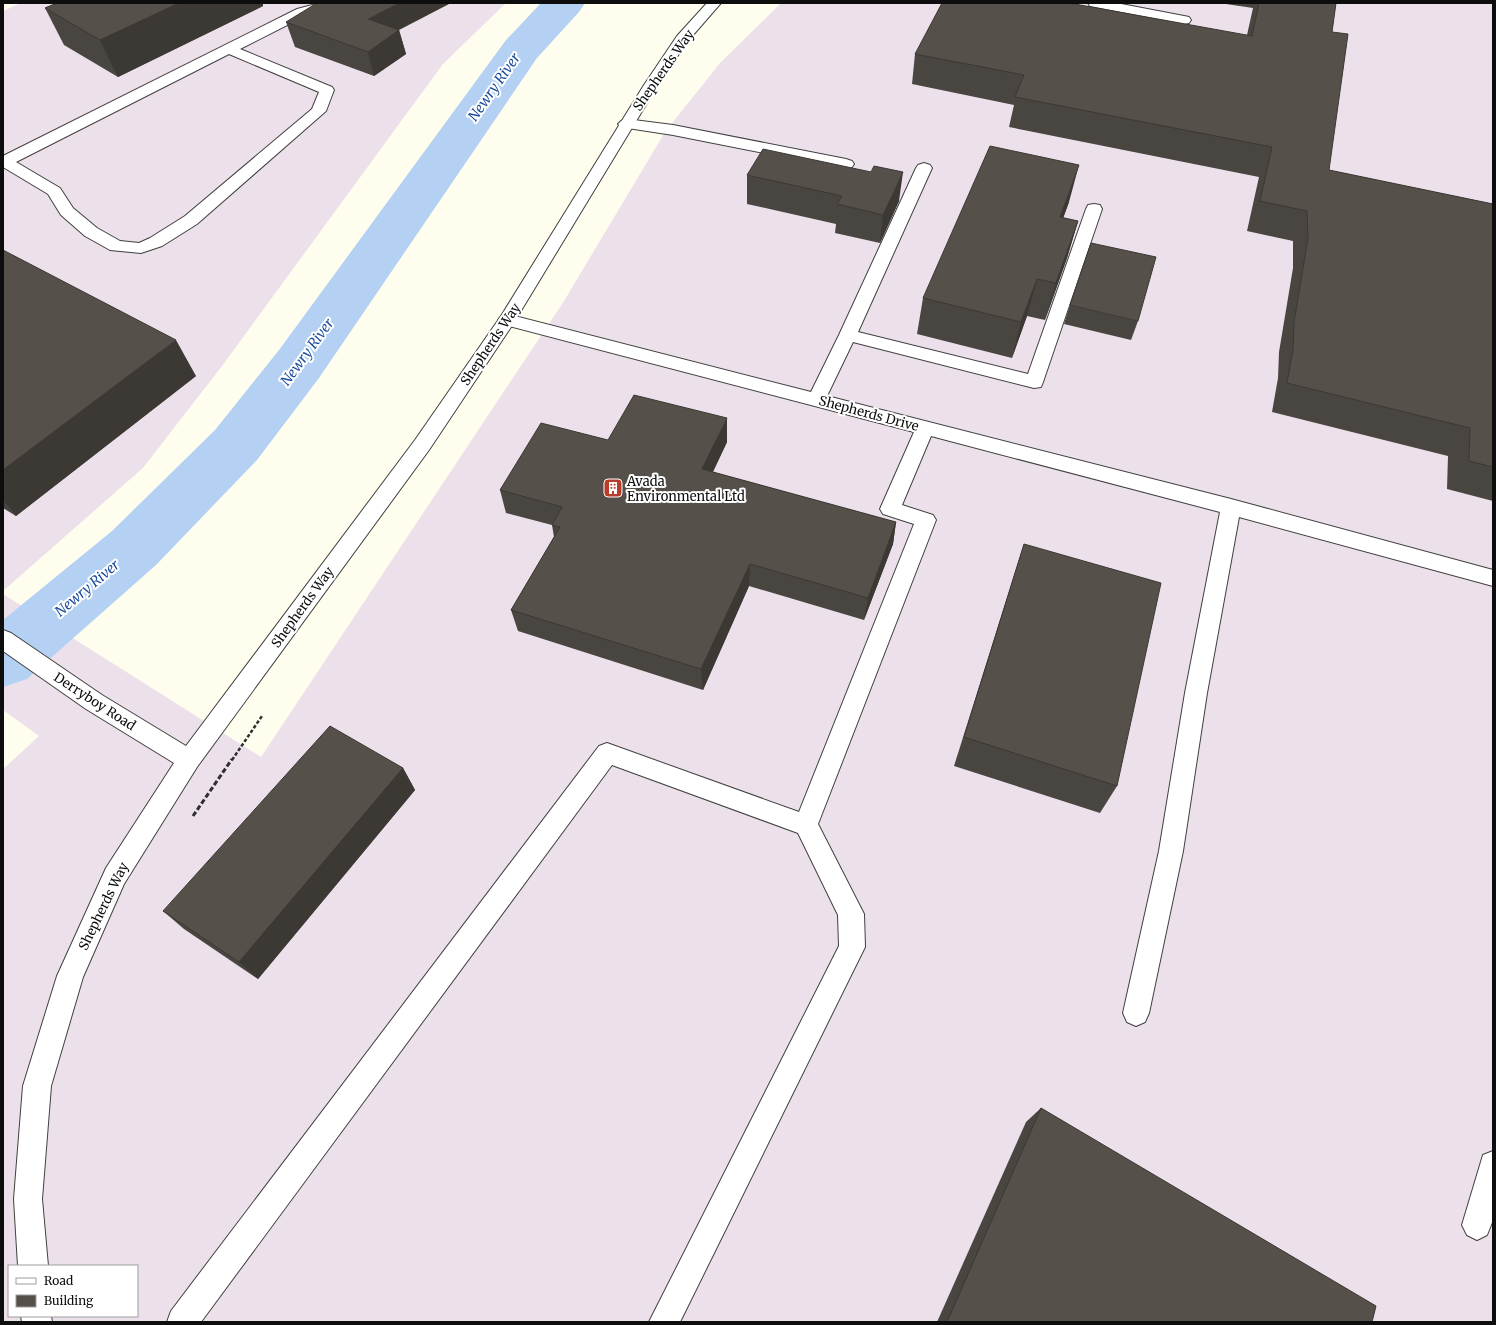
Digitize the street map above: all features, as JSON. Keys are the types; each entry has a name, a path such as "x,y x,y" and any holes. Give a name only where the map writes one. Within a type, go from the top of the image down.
{"street":[{"path":"4,161 302,12 335,3"},
{"name":"Shepherds Way","path":"33,1265 28,1200 37,1086 70,976 115,876 188,760 422,445 507,320 626,124 682,39 714,3"},
{"path":"1095,3 1184,20"},
{"path":"4,161 54,191 67,211 91,232 116,246 141,248 156,242 191,220 319,111 322,104 327,90 228,49"},
{"path":"626,124 673,130 846,164"},
{"path":"816,400 848,335 924,168"},
{"path":"848,335 1034,382 1094,209"},
{"name":"Shepherds Drive","path":"507,320 1231,507 1493,578"},
{"path":"806,825 926,520 890,509 925,428"},
{"path":"1136,1013 1171,851 1196,692 1231,507"},
{"name":"Derryboy Road","path":"3,639 62,681 188,760"},
{"path":"182,1322 607,753 806,825 851,914 852,947 664,1322"},
{"path":"1477,1225 1493,1165"}],"path":[{"path":"192,817 264,712"}],"shaded area":[{"path":"21,3 506,3 443,64 222,366 143,468 3,591 3,11"},
{"path":"781,3 1493,3 1493,1322 3,1322 3,769 39,736 3,710 3,594 261,757 564,301 665,132 720,63"}],"building":[{"path":"57,3 179,3 100,40 45,8"},
{"path":"317,3 399,3 368,19 399,30 368,52 286,22"},
{"path":"942,3 1069,3 1252,36 1259,3 1336,3 1332,32 1348,34 1329,170 1493,204 1493,467 1469,461 1470,428 1287,383 1293,349 1294,322 1308,238 1307,211 1260,201 1272,147 1015,97 1024,75 915,54"},
{"path":"990,146 1079,165 1060,217 1078,221 1056,283 1037,279 1021,322 923,298"},
{"path":"763,149 871,172 874,166 903,172 883,215 837,204 842,196 747,175"},
{"path":"1091,243 1156,257 1138,321 1070,305"},
{"path":"3,250 176,340 3,470"},
{"path":"634,395 727,418 702,469 896,522 868,598 750,564 701,669 511,610 560,527 552,525 562,507 500,490 541,423 608,440"},
{"path":"1024,544 1161,583 1117,786 964,737"},
{"path":"330,726 403,768 239,962 163,911"},
{"path":"1041,1108 1376,1306 1372,1322 947,1322"}],"waterway":[{"name":"Newry River","path":"3,659 134,548 236,445 299,364 521,49 564,3"}],"place":[{"name":"Avada Environmental Ltd","path":"613,488"}]}
